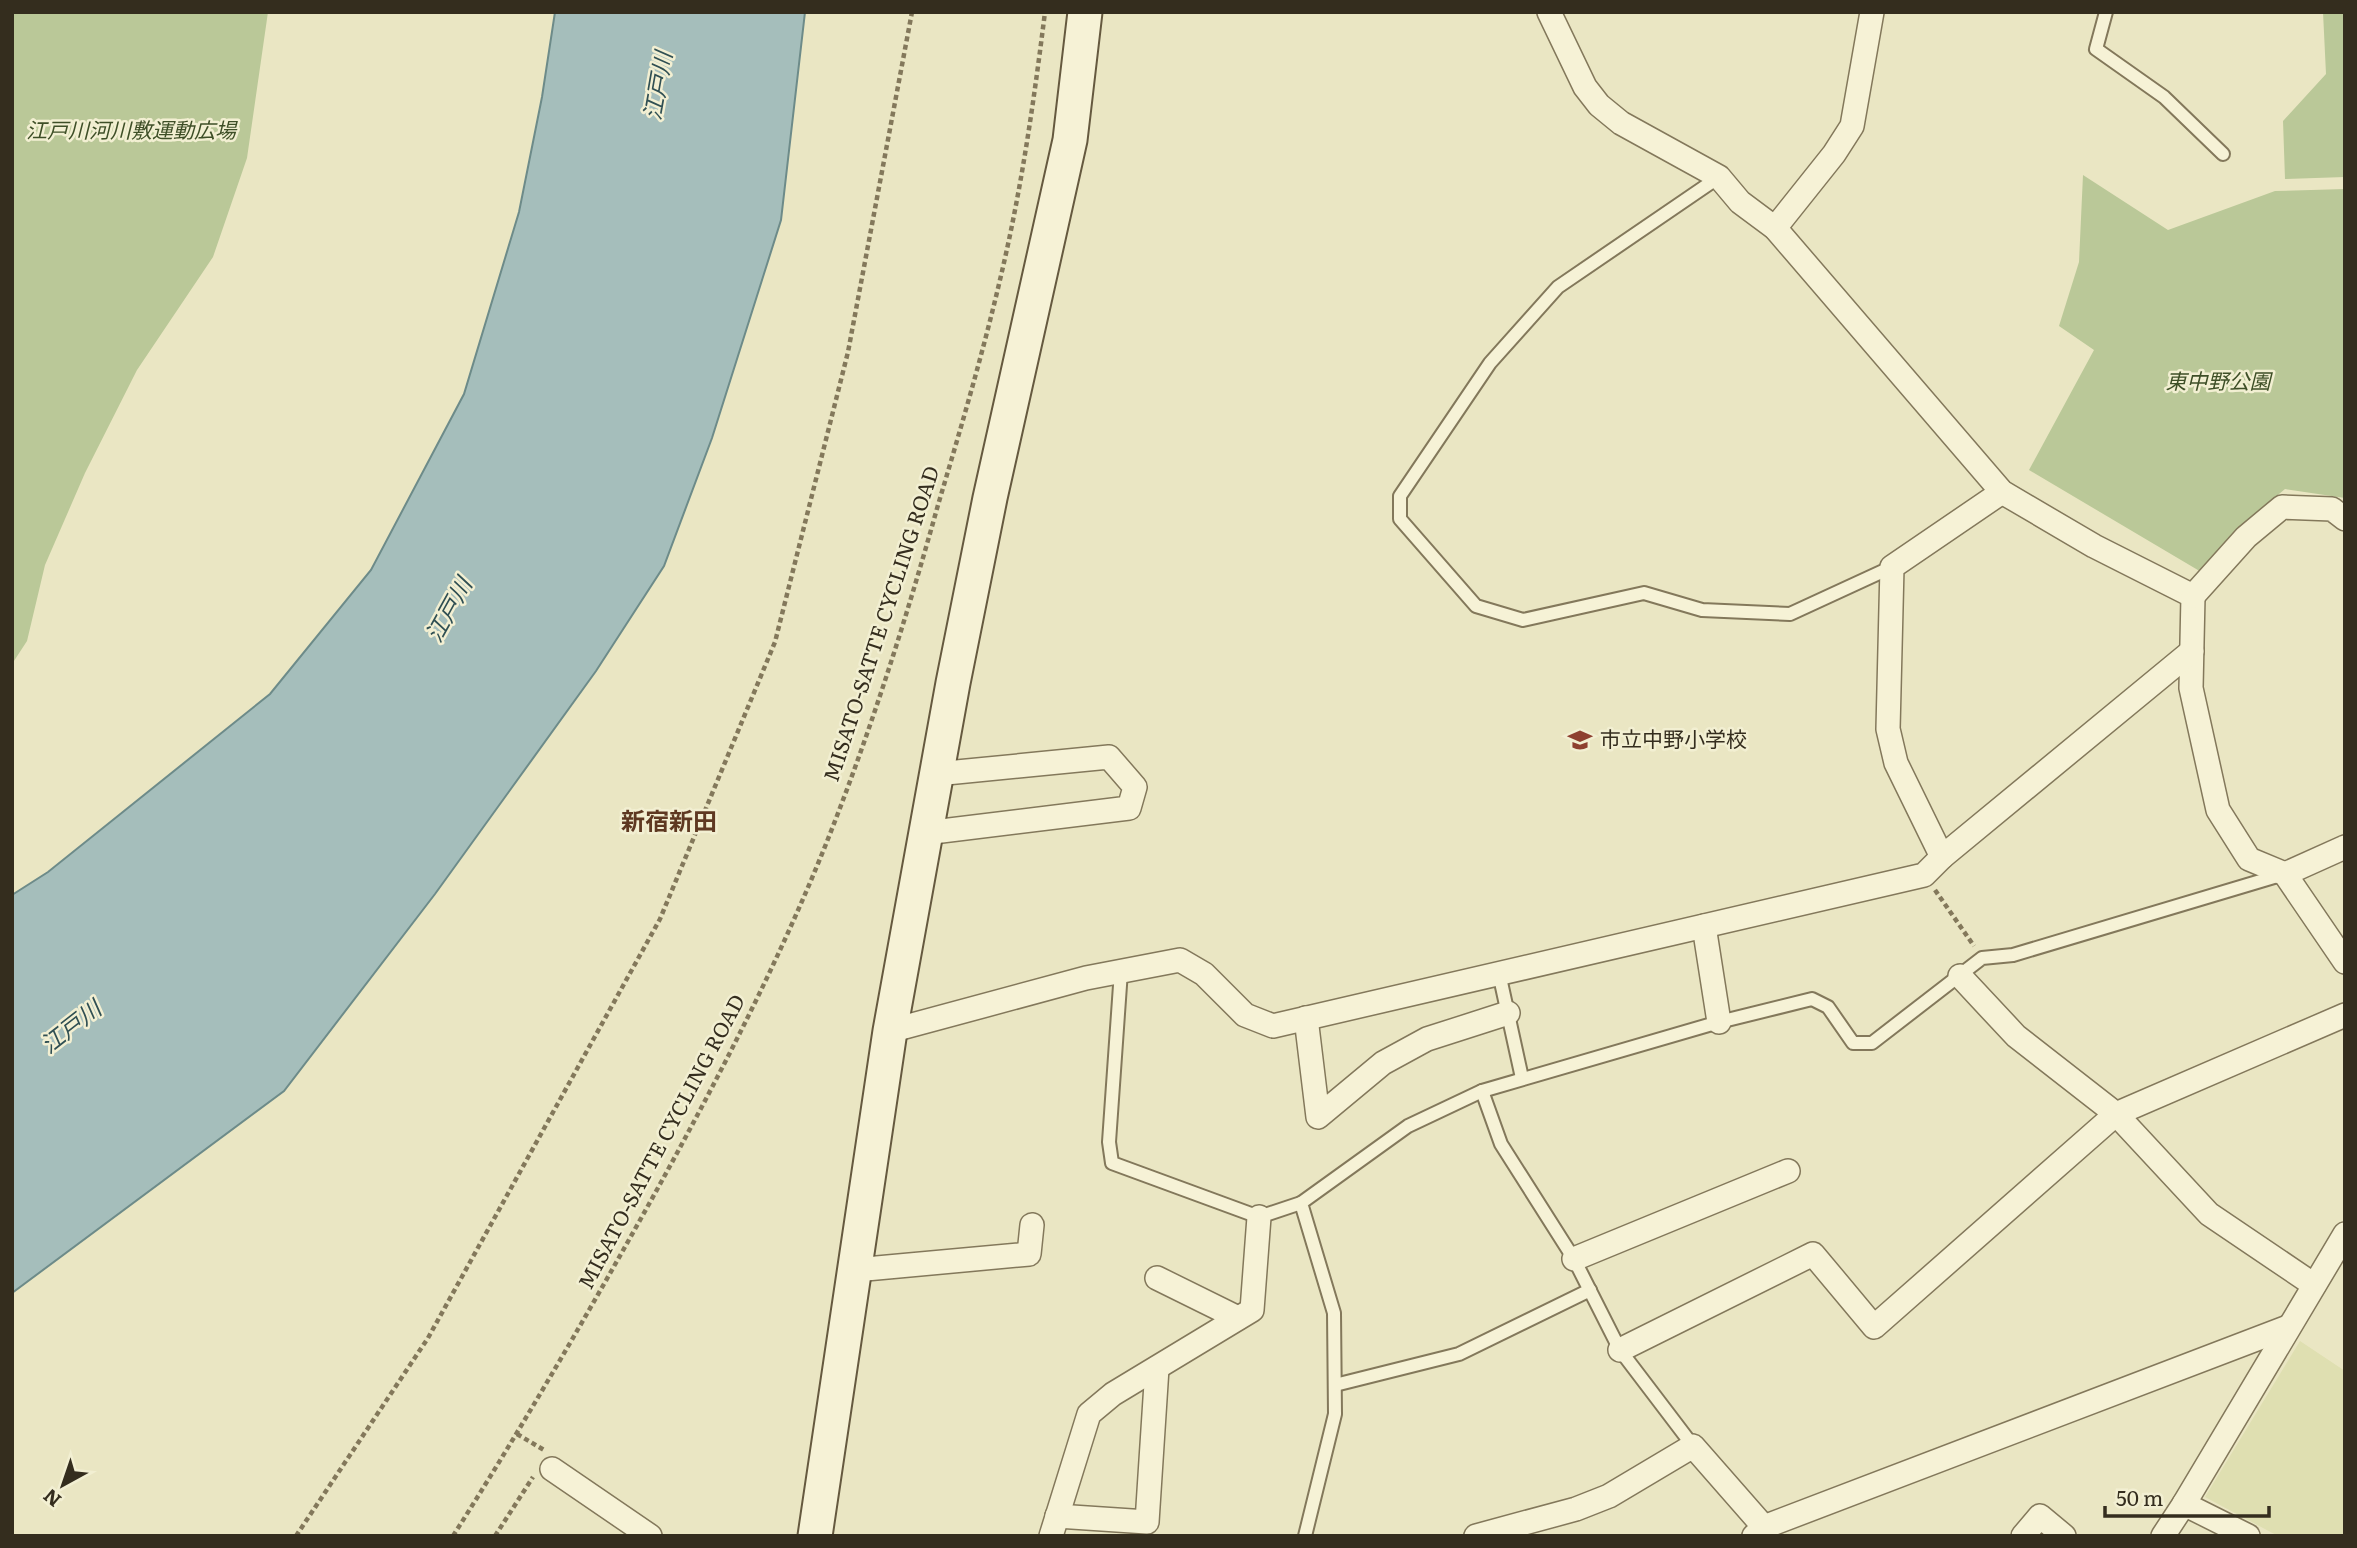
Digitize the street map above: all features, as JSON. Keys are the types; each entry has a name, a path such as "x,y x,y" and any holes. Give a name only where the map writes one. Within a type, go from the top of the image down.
{"street":[{"path":"815,1536 890,1031 925,833 990,498 1070,140 1085,12"},
{"path":"1549,12 1585,87 1599,105 1621,123 1719,177 1740,202 1775,228 2002,492 2094,546 2193,596"},
{"path":"1775,228 1834,154 1852,126 1872,12"},
{"path":"1942,857 1896,763 1888,729 1892,567 2002,492"},
{"path":"2345,519 2332,509 2282,507 2246,537 2193,596 2191,688 2218,810 2249,859 2285,874 2345,962"},
{"path":"890,1031 1086,978 1180,960 1204,974 1245,1015 1273,1026 1924,875 1942,857 2192,651"},
{"path":"925,833 1129,808 1135,787 1109,757 936,774"},
{"path":"2285,874 2345,847"},
{"path":"1704,926 1719,1022"},
{"path":"1960,976 2016,1036 2116,1114 2209,1214 2314,1285"},
{"path":"1306,1018 1318,1117 1383,1063 1427,1039 1508,1013"},
{"path":"1620,1350 1813,1254 1874,1327 2116,1114 2345,1015"},
{"path":"1574,1259 1788,1171"},
{"path":"1157,1368 1147,1522 1054,1526 1088,1414 1113,1394 1252,1310 1259,1217"},
{"path":"855,1270 1029,1254 1032,1225"},
{"path":"2163,1536 2345,1234"},
{"path":"1157,1278 1238,1318"},
{"path":"1476,1536 1576,1509 1609,1496 1693,1446 1763,1533 2288,1327"},
{"path":"547,1464 650,1536"},
{"path":"2184,1504 2248,1536"},
{"path":"2024,1536 2040,1516 2064,1536"}],"lane":[{"path":"2106,12 2096,49 2164,97 2223,153"},
{"path":"1719,177 1558,286 1482,374 1400,496 1400,519 1476,606 1523,621 1644,593 1702,610 1790,614 1892,567"},
{"path":"1121,971 1109,1142 1112,1163 1259,1217 1301,1203 1408,1126 1482,1091 1719,1022 1812,999 1828,1007 1853,1043 1872,1043 1982,958 2013,955 2285,874"},
{"path":"1499,973 1522,1078"},
{"path":"1482,1091 1502,1144 1574,1259 1620,1350 1693,1446"},
{"path":"1301,1203 1334,1313 1335,1385 1335,1414 1305,1536"},
{"path":"1335,1385 1459,1354 1590,1290"}],"path":[{"path":"296,1536 428,1338 660,919 775,642 848,352 912,12"},
{"name":"MISATO-SATTE CYCLING ROAD","path":"453,1536 601,1291 694,1122 764,983 825,846 871,725 910,604 974,383 1007,250 1032,115 1045,12"},
{"path":"1924,875 1982,958"},
{"path":"495,1536 534,1475 547,1464 517,1434"}],"green space":[{"name":"江戸川河川敷運動広場","path":"12,12 268,12 247,158 213,257 137,370 85,473 45,565 27,641 12,664"},
{"path":"2323,12 2345,12 2345,177 2285,179 2283,121 2326,74"},
{"name":"東中野公園","path":"2083,175 2168,230 2275,191 2345,189 2345,498 2285,489 2243,524 2208,576 2029,470 2094,350 2059,326 2079,262"},
{"path":"2300,1341 2345,1371 2345,1536 2278,1536 2205,1497"}],"water":[{"name":"江戸川","path":"555,12 805,12 781,220 712,438 664,566 596,671 435,894 284,1091 12,1293 12,895 48,872 270,694 371,570 464,394 519,212 542,97"}],"place":[{"name":"市立中野小学校","path":"1580,740"}],"district":[{"name":"新宿新田","path":"669,822"}]}
